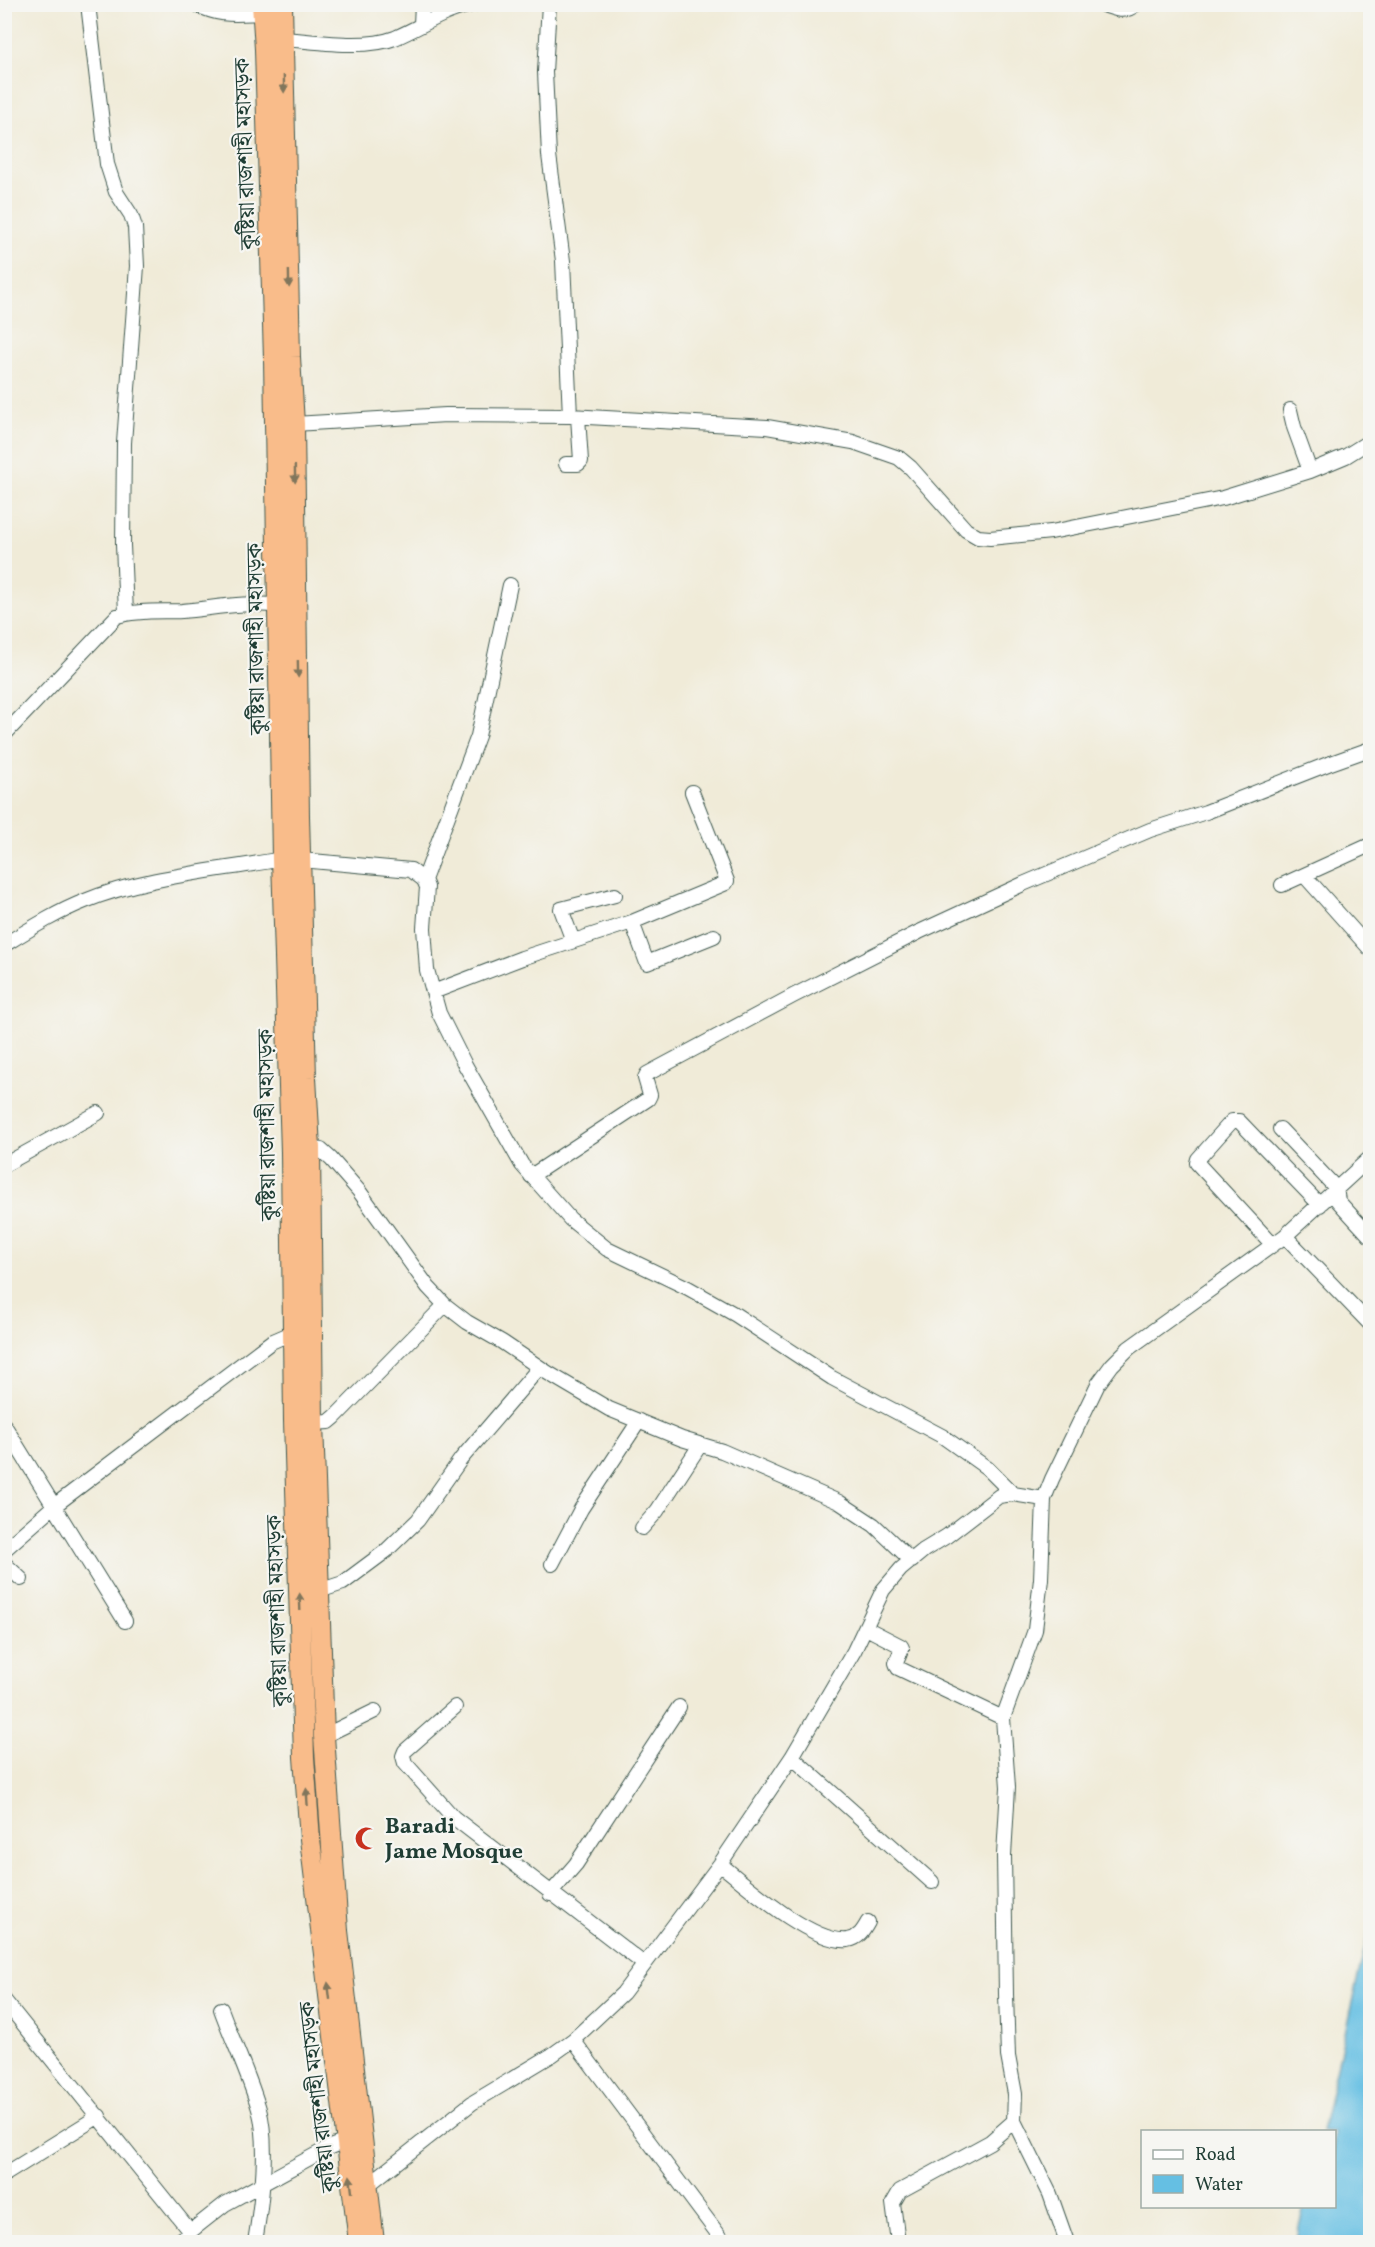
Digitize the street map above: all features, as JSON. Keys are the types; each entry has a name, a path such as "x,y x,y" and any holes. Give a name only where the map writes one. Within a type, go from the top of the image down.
{"highway":[{"name":"কুষ্টিয়া রাজশাহী মহাসড়ক","path":"282,4 280,606 292,860 291,1152 294,1332 313,1423 325,1759 349,2084 346,2141 359,2242"},
{"name":"কুষ্টিয়া রাজশাহী মহাসড়ক","path":"262,9 282,358 294,424 291,817"},
{"name":"কুষ্টিয়া রাজশাহী মহাসড়ক","path":"292,860 310,1148 303,1378 304,1757 310,1839 349,2084 368,2185 374,2242"},
{"path":"304,1757 325,1759"}],"street":[{"path":"88,4 107,164 116,192 131,215 135,227 137,266 124,443 123,544 126,613"},
{"path":"195,4 212,13 233,15 262,9"},
{"path":"421,24 422,4"},
{"path":"283,39 343,43 375,42 393,38 457,8 476,4"},
{"path":"549,4 545,72 549,155 563,261 574,416 581,460 578,464 566,464"},
{"path":"1101,4 1120,11 1131,9 1136,4"},
{"path":"1290,410 1310,471"},
{"path":"294,424 446,416 574,416 767,427 853,442 899,458 911,468 966,530 978,537 990,538 1051,532 1223,498 1310,471 1346,456 1371,441"},
{"path":"424,880 478,736 510,585"},
{"path":"4,735 113,618 126,613 261,603 280,606"},
{"path":"531,1176 648,1099 650,1095 645,1078 647,1074 793,996 919,932 1150,830 1206,812 1371,749"},
{"path":"433,992 632,922 726,883 692,792"},
{"path":"1282,885 1371,845"},
{"path":"4,945 84,901 116,890 207,871 292,860 411,870 424,880 427,887 424,928 427,970 439,1013 464,1063 522,1165 570,1220 607,1249 688,1288 736,1315 832,1378 942,1437 987,1468 1012,1494"},
{"path":"1304,875 1371,949"},
{"path":"573,941 561,909 615,895"},
{"path":"632,922 647,963 714,936"},
{"path":"4,1165 98,1113"},
{"path":"1273,1245 1197,1163 1232,1121 1239,1121 1320,1205"},
{"path":"1280,1129 1336,1188 1338,1201 1371,1236"},
{"path":"310,1148 321,1150 332,1159 391,1233 411,1264 445,1305 467,1322 609,1409 682,1439 722,1451 839,1502 874,1526 912,1561"},
{"path":"1067,2242 1050,2194 1014,2121 1015,2094 1008,2056 1006,1994 1004,1855 1008,1787 1003,1718 1037,1620 1044,1499 1098,1384 1112,1365 1138,1342 1285,1236 1371,1158"},
{"path":"1285,1236 1371,1324"},
{"path":"313,1423 329,1422 335,1417 445,1305"},
{"path":"4,1550 54,1506 271,1342 294,1332"},
{"path":"319,1591 343,1583 386,1551 418,1520 461,1459 539,1368"},
{"path":"552,1564 581,1509 639,1421"},
{"path":"4,1425 125,1621"},
{"path":"642,1528 657,1511 700,1445"},
{"path":"368,2185 472,2103 573,2040 623,1994 720,1864 792,1757 854,1651 883,1590 901,1569 999,1496 1012,1494 1044,1499"},
{"path":"4,1563 21,1580"},
{"path":"866,1628 901,1646 896,1663 898,1668 1003,1718"},
{"path":"455,1707 405,1751 403,1756 405,1763 453,1817 644,1965"},
{"path":"550,1894 576,1864 679,1707"},
{"path":"324,1736 375,1711"},
{"path":"792,1757 932,1882"},
{"path":"720,1864 789,1918 827,1937 847,1940 855,1938 862,1934 868,1922"},
{"path":"4,2000 190,2231"},
{"path":"221,2009 259,2109 262,2131 262,2185 255,2242"},
{"path":"573,2040 723,2242"},
{"path":"4,2175 99,2116"},
{"path":"898,2242 893,2203 900,2191 990,2142 1014,2121"},
{"path":"177,2242 225,2204 330,2147 346,2141"}],"water":[{"path":"1370,1925 1370,2242 1295,2242 1304,2208 1336,2208 1336,2130 1322,2130"}],"place":[{"name":"Baradi Jame Mosque","path":"367,1838"}]}
